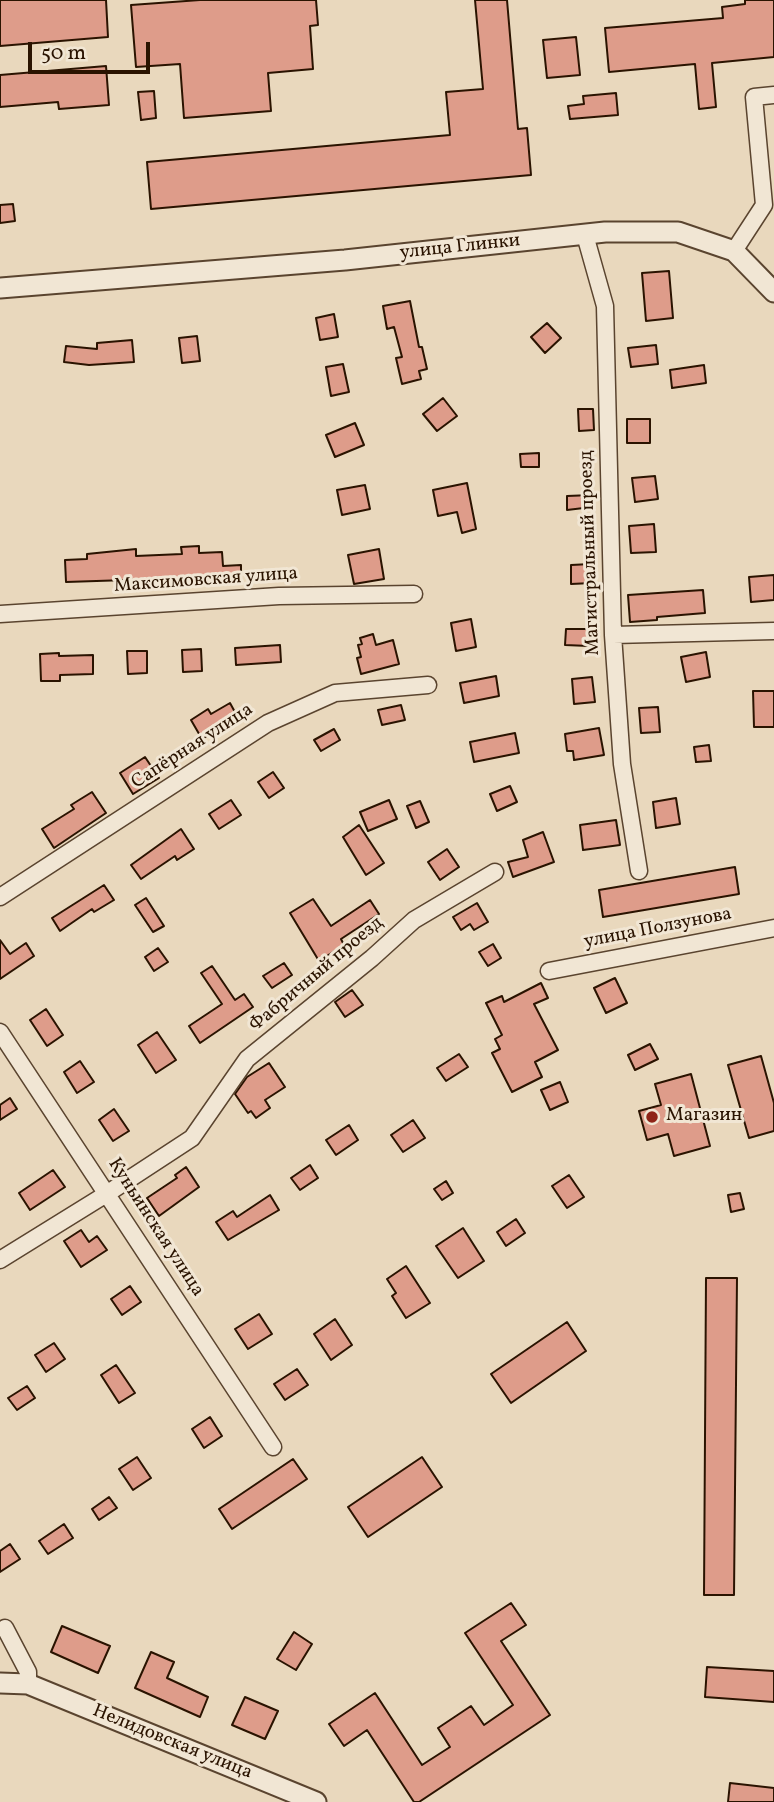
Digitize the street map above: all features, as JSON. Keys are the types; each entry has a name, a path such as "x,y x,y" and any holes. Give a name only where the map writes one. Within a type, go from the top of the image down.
{"street":[{"path":"774,95 754,97 764,205 734,251 774,292"},
{"name":"улица Глинки","path":"0,288 345,260 604,232 678,232 734,251"},
{"name":"Магистральный проезд","path":"585,235 605,306 613,635 622,764 639,871"},
{"name":"Максимовская улица","path":"0,614 279,596 414,594"},
{"path":"613,635 774,631"},
{"name":"Сапёрная улица","path":"0,897 268,723 335,693 428,685"},
{"name":"Фабричный проезд","path":"108,1194 192,1138 247,1059 372,958 414,920 495,872"},
{"name":"улица Ползунова","path":"549,971 774,928"},
{"name":"Куньинская улица","path":"0,1032 272,1447"},
{"path":"0,1260 108,1194"},
{"path":"5,1628 28,1672 28,1684"},
{"name":"Нелидовская улица","path":"0,1683 28,1684 316,1802"}],"building":[{"path":"0,0 106,0 108,37 0,46"},
{"path":"200,0 316,0 318,25 310,26 313,69 268,73 271,111 184,118 180,64 136,67 131,5"},
{"path":"475,0 507,0 518,129 527,128 531,175 151,209 147,162 450,135 446,92 483,89"},
{"path":"745,0 774,0 774,57 712,63 716,107 699,109 695,64 609,72 605,28 723,18 722,7 745,4"},
{"path":"576,37 580,75 547,78 543,40"},
{"path":"106,66 109,105 59,109 58,102 0,107 0,75"},
{"path":"154,91 156,118 141,120 138,92"},
{"path":"616,93 618,115 570,119 568,106 584,104 583,96"},
{"path":"13,204 15,221 0,223 0,205"},
{"path":"669,271 673,318 646,321 642,273"},
{"path":"410,301 419,347 422,347 427,369 419,371 421,379 402,384 396,358 402,357 394,327 387,329 383,306"},
{"path":"334,314 338,337 320,340 316,318"},
{"path":"547,323 561,338 545,353 531,337"},
{"path":"197,336 200,361 182,363 179,338"},
{"path":"132,340 134,362 89,365 64,362 66,346 97,349 97,343"},
{"path":"656,345 658,364 631,367 628,348"},
{"path":"343,364 349,392 331,396 326,367"},
{"path":"704,365 706,383 672,388 670,370"},
{"path":"443,398 457,416 437,431 423,414"},
{"path":"578,409 593,409 594,430 579,431"},
{"path":"627,419 650,419 650,443 627,443"},
{"path":"355,423 364,445 335,457 326,435"},
{"path":"539,453 539,467 521,467 520,454"},
{"path":"655,476 658,499 635,502 632,478"},
{"path":"467,483 476,529 462,533 457,512 438,516 433,490"},
{"path":"365,485 370,509 342,515 337,490"},
{"path":"592,495 592,507 567,510 567,496"},
{"path":"654,524 656,552 631,553 629,526"},
{"path":"199,546 199,553 222,552 223,566 241,565 241,581 218,582 218,577 66,582 65,560 87,559 87,554 136,549 136,556 182,554 181,547"},
{"path":"379,549 384,579 354,584 348,555"},
{"path":"591,564 592,583 571,584 571,565"},
{"path":"774,575 774,600 751,602 749,577"},
{"path":"703,590 705,613 630,622 628,595"},
{"path":"471,619 476,647 456,651 451,623"},
{"path":"566,629 590,629 589,646 565,645"},
{"path":"373,634 376,645 393,640 399,664 361,674 357,658 361,657 358,645 362,644 360,638"},
{"path":"280,645 281,662 236,665 235,648"},
{"path":"201,649 202,671 183,672 182,650"},
{"path":"127,651 147,651 147,673 128,674"},
{"path":"706,652 710,677 686,682 681,657"},
{"path":"59,653 59,656 93,655 93,674 60,675 60,681 41,681 40,654"},
{"path":"496,676 499,696 464,703 460,683"},
{"path":"592,677 595,702 574,704 572,679"},
{"path":"753,691 774,691 774,727 754,727"},
{"path":"230,703 236,714 217,725 220,728 202,739 191,720 208,709 211,714"},
{"path":"401,705 405,720 382,725 378,710"},
{"path":"658,707 660,732 641,733 639,708"},
{"path":"599,728 604,755 574,760 573,751 567,751 565,734"},
{"path":"334,729 340,740 321,751 314,740"},
{"path":"515,733 519,753 474,762 470,742"},
{"path":"709,745 711,761 696,762 694,747"},
{"path":"145,757 159,778 133,794 120,773"},
{"path":"273,772 284,788 269,798 258,782"},
{"path":"510,786 517,802 497,811 490,794"},
{"path":"92,792 106,813 54,848 42,829 74,809 71,805"},
{"path":"676,798 680,824 656,828 653,802"},
{"path":"231,800 241,815 219,829 209,814"},
{"path":"389,800 397,819 368,831 360,812"},
{"path":"420,801 429,822 416,828 407,806"},
{"path":"616,820 620,845 583,850 580,825"},
{"path":"359,825 384,863 366,875 343,837"},
{"path":"181,829 194,849 177,860 175,856 141,879 131,865"},
{"path":"543,832 554,862 513,877 508,862 528,857 523,840"},
{"path":"447,849 459,867 440,880 428,862"},
{"path":"735,867 739,894 603,917 599,890"},
{"path":"104,885 114,900 94,912 92,909 60,931 52,918"},
{"path":"146,898 164,926 153,932 135,905"},
{"path":"313,899 331,926 370,900 379,914 341,939 344,945 319,961 290,913"},
{"path":"477,903 488,922 474,930 470,924 461,930 453,917"},
{"path":"0,940 10,954 26,943 34,956 0,979"},
{"path":"493,944 501,958 488,966 479,952"},
{"path":"158,948 168,962 154,971 145,957"},
{"path":"284,963 292,975 272,988 263,976"},
{"path":"212,966 235,1000 244,994 253,1007 200,1043 189,1026 222,1004 201,973"},
{"path":"615,978 627,1003 606,1013 594,988"},
{"path":"541,983 548,998 534,1004 558,1050 535,1062 542,1077 512,1092 492,1053 500,1049 495,1039 502,1035 486,1003 502,996 504,1002"},
{"path":"352,990 363,1005 345,1017 335,1002"},
{"path":"46,1009 63,1035 47,1046 30,1020"},
{"path":"157,1032 176,1060 156,1073 138,1045"},
{"path":"650,1044 658,1059 635,1070 628,1055"},
{"path":"459,1054 468,1067 446,1081 437,1068"},
{"path":"761,1056 774,1103 774,1131 749,1138 728,1065"},
{"path":"80,1061 94,1082 77,1093 64,1072"},
{"path":"269,1063 285,1087 265,1100 270,1108 256,1118 251,1111 248,1113 235,1094 247,1077"},
{"path":"691,1074 710,1146 674,1156 668,1134 647,1140 639,1111 661,1105 655,1084"},
{"path":"560,1082 568,1102 550,1110 541,1090"},
{"path":"10,1098 17,1109 0,1120 0,1105"},
{"path":"114,1109 129,1131 113,1141 99,1120"},
{"path":"413,1120 425,1138 403,1152 391,1135"},
{"path":"349,1125 358,1140 336,1155 326,1140"},
{"path":"310,1165 318,1178 300,1190 291,1178"},
{"path":"186,1167 199,1187 159,1216 147,1198 177,1178 175,1175"},
{"path":"53,1170 65,1187 30,1210 19,1193"},
{"path":"569,1175 584,1197 567,1208 552,1186"},
{"path":"446,1181 453,1193 442,1200 434,1189"},
{"path":"740,1193 744,1209 731,1212 728,1195"},
{"path":"270,1195 279,1210 228,1240 216,1222 233,1211 237,1217"},
{"path":"516,1219 525,1233 506,1246 497,1232"},
{"path":"463,1228 484,1261 458,1278 436,1246"},
{"path":"81,1230 89,1242 97,1236 107,1250 81,1267 64,1241"},
{"path":"406,1266 430,1303 406,1318 392,1296 396,1293 387,1279"},
{"path":"706,1278 737,1278 734,1595 704,1595"},
{"path":"130,1286 141,1302 122,1315 111,1299"},
{"path":"259,1314 272,1334 248,1349 235,1329"},
{"path":"335,1319 352,1345 331,1360 314,1334"},
{"path":"567,1322 586,1351 511,1403 491,1374"},
{"path":"54,1343 65,1359 46,1372 35,1355"},
{"path":"116,1365 135,1393 119,1403 101,1375"},
{"path":"297,1369 308,1385 285,1400 274,1384"},
{"path":"27,1386 35,1398 17,1410 8,1398"},
{"path":"210,1417 222,1436 204,1448 192,1429"},
{"path":"137,1457 151,1478 133,1490 119,1469"},
{"path":"422,1457 442,1487 368,1537 348,1507"},
{"path":"293,1459 307,1479 232,1529 219,1509"},
{"path":"109,1497 117,1508 99,1520 92,1509"},
{"path":"64,1524 73,1538 48,1554 39,1541"},
{"path":"10,1544 20,1559 0,1572 0,1551"},
{"path":"511,1603 526,1625 501,1641 550,1715 419,1802 414,1802 367,1730 344,1746 329,1724 375,1693 422,1765 450,1747 438,1728 471,1706 484,1725 513,1705 465,1633"},
{"path":"62,1626 110,1646 98,1673 51,1652"},
{"path":"294,1632 312,1644 296,1670 277,1659"},
{"path":"151,1652 174,1662 167,1678 208,1697 200,1717 135,1688"},
{"path":"707,1667 774,1671 774,1702 705,1697"},
{"path":"245,1697 278,1711 265,1739 232,1725"},
{"path":"730,1783 774,1788 774,1802 728,1802"}],"place":[{"name":"Магазин","path":"652,1117"}]}
